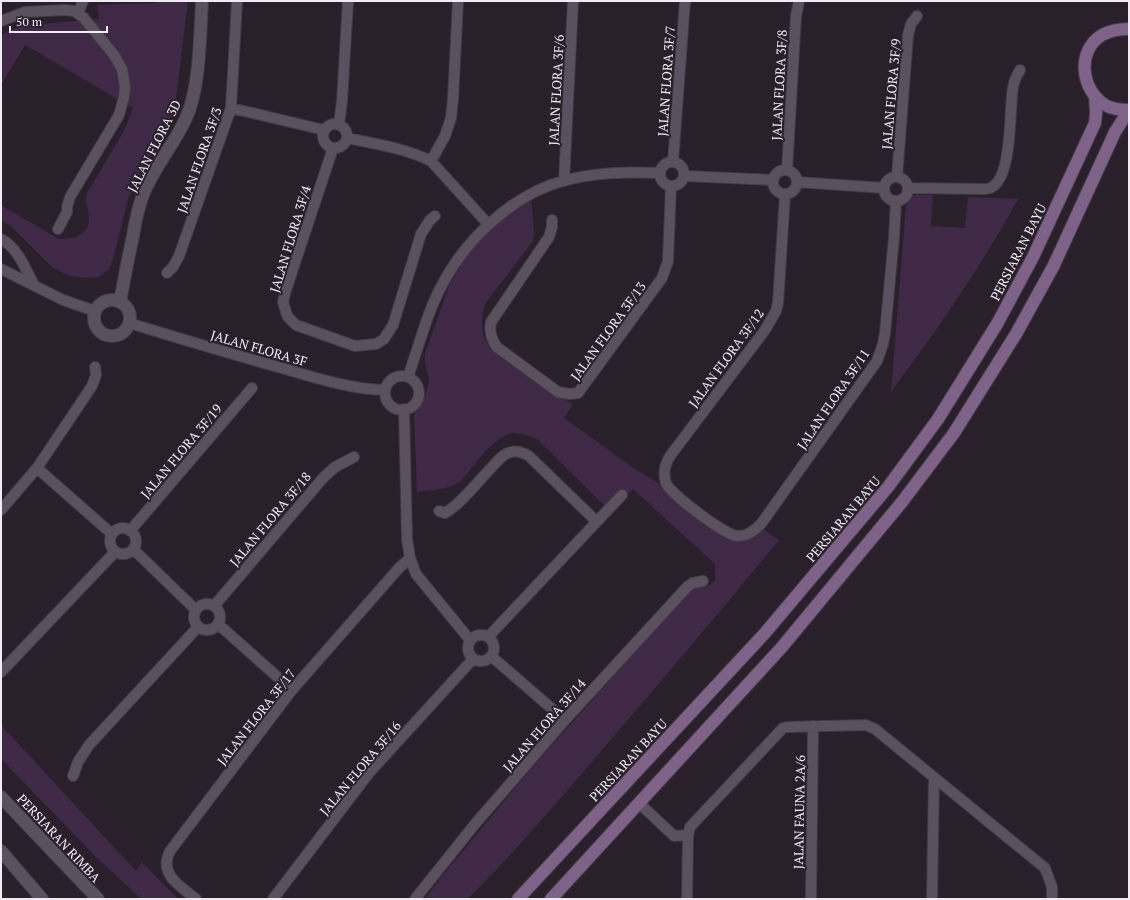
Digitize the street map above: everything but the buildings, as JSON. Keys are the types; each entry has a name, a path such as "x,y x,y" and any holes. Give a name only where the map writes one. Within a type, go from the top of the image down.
{"main road":[{"path":"551,899 782,647 902,502 954,433 1016,334 1054,265 1115,132 1129,110 1117,109 1106,105 1095,97 1087,85 1084,71 1086,57 1092,45 1102,35 1115,29 1129,29"},
{"name":"PERSIARAN BAYU","path":"518,899 770,628 888,487 938,419 997,324 1033,257 1095,123 1095,97"}],"street":[{"path":"78,13 83,1"},
{"name":"JALAN FLORA 3D","path":"120,302 142,196 152,176 177,136 191,106 195,87 202,1"},
{"name":"JALAN FLORA 3F/3","path":"167,273 173,267 179,256 231,108 237,1"},
{"path":"339,124 342,101 348,1"},
{"path":"431,160 445,136 451,118 458,1"},
{"name":"JALAN FLORA 3F/6","path":"564,181 574,1"},
{"name":"JALAN FLORA 3F/7","path":"673,162 685,1"},
{"name":"JALAN FLORA 3F/8","path":"787,170 796,16 799,1"},
{"path":"1,21 24,12 64,10 78,13 83,17 119,62 124,76 124,98 119,115 70,197 67,212 58,229"},
{"name":"JALAN FLORA 3F/9","path":"897,177 908,36 911,24 918,16"},
{"path":"908,188 983,190 992,187 998,182 1005,166 1011,124 1013,88 1016,76 1020,70"},
{"path":"231,108 324,130"},
{"path":"330,124 342,125 347,131 347,138 344,145 333,148 325,143 323,139 324,130 330,124"},
{"path":"347,138 420,155 431,160 488,224"},
{"name":"JALAN FLORA 3F/4","path":"333,148 283,302 288,317 296,325 354,346 376,344 384,339 397,317 421,234 430,220 435,216"},
{"path":"660,173 665,165 673,162 681,167 684,176"},
{"path":"787,170 794,175 797,182 793,191 785,195 777,192 772,184 773,180 778,172 787,170"},
{"path":"408,377 435,299 443,283 459,256 488,224 525,197 564,181 604,174 660,173"},
{"path":"660,173 663,182 666,185 671,186 679,184 684,176"},
{"path":"684,176 773,180"},
{"path":"897,177 905,180 908,192 904,199 896,201 886,196 884,188 890,179 897,177"},
{"path":"797,182 884,188"},
{"name":"JALAN FLORA 3F/13","path":"552,220 552,227 549,237 491,322 491,339 497,347 558,392 570,394 578,393 662,278 666,270 668,261 671,186"},
{"name":"JALAN FLORA 3F/12","path":"698,512 668,487 665,477 666,467 670,456 765,330 776,311 778,303 785,195"},
{"name":"JALAN FLORA 3F/11","path":"698,512 722,529 738,536 751,532 757,528 766,519 877,361 885,333 896,201"},
{"path":"1,238 15,250 34,285"},
{"path":"1,269 63,300 95,311"},
{"path":"115,300 120,302 125,306 130,317 127,328 117,335 106,335 101,332 94,322 95,311 103,302 115,300"},
{"name":"JALAN FLORA 3F","path":"129,323 301,374 358,387 385,390"},
{"path":"1,510 37,468 92,386 96,375 95,367"},
{"path":"398,376 408,377 416,383 419,392 413,406 404,409 395,408 388,403 385,390 386,385 393,378 398,376"},
{"name":"JALAN FLORA 3F/19","path":"130,531 252,388"},
{"path":"404,409 408,549 410,558 420,580 470,640"},
{"path":"439,511 445,513 449,511 499,459 508,453 517,451 529,456 596,521"},
{"name":"JALAN FLORA 3F/18","path":"214,606 323,478 335,467 354,457"},
{"path":"37,468 112,534"},
{"path":"488,637 622,494"},
{"path":"121,529 130,531 135,539 133,549 124,554 115,552 110,543 112,534 121,529"},
{"path":"133,549 196,610"},
{"path":"1,672 115,552"},
{"name":"JALAN FLORA 3F/17","path":"196,899 169,874 166,865 168,856 292,690 399,568 410,558"},
{"name":"JALAN FLORA 3F/14","path":"415,899 475,824 565,720 688,586 693,583 703,581"},
{"path":"204,604 214,606 219,614 218,624 209,630 204,630 198,627 194,620 196,610 204,604"},
{"path":"218,624 292,690"},
{"path":"73,776 78,762 88,745 198,627"},
{"path":"478,635 484,635 492,641 494,651 488,659 483,661 473,659 468,650 470,640 478,635"},
{"path":"491,656 565,720"},
{"name":"JALAN FLORA 3F/16","path":"277,898 369,773 473,659"},
{"path":"687,899 688,835 690,827 783,728 787,726 866,725 875,729 1045,868 1052,887 1052,899"},
{"name":"JALAN FAUNA 2A/6","path":"811,899 813,726"},
{"path":"932,899 934,777"},
{"name":"PERSIARAN RIMBA","path":"1,797 98,899"},
{"path":"639,803 674,836 688,835"},
{"path":"1,851 42,899"}],"shaded area":[{"path":"156,1 188,1 175,107 162,136 139,175 128,199 113,259 109,269 99,277 85,278 70,276 52,267 13,228 1,220 1,205 59,239 69,239 79,235 87,229 89,224 86,200 87,193 125,129 133,108 25,45 1,85 1,35 26,23 42,24 99,19 97,5 156,3"},
{"path":"933,195 931,226 965,228 968,197 1018,199 958,298 891,392 906,205 911,196"},
{"path":"531,196 534,231 533,241 485,304 482,317 482,326 483,335 486,341 493,349 573,405 564,418 638,471 677,494 729,533 741,533 760,527 779,540 560,799 506,860 468,899 425,899 442,876 534,765 679,603 692,590 709,585 715,581 715,564 633,489 611,512 537,439 525,435 513,433 499,439 484,452 461,481 456,484 440,489 417,492 414,414 425,397 429,381 425,354 450,283 472,246 498,221"},
{"path":"1,725 136,871 142,862 178,899 141,899 96,857 1,759"}]}
